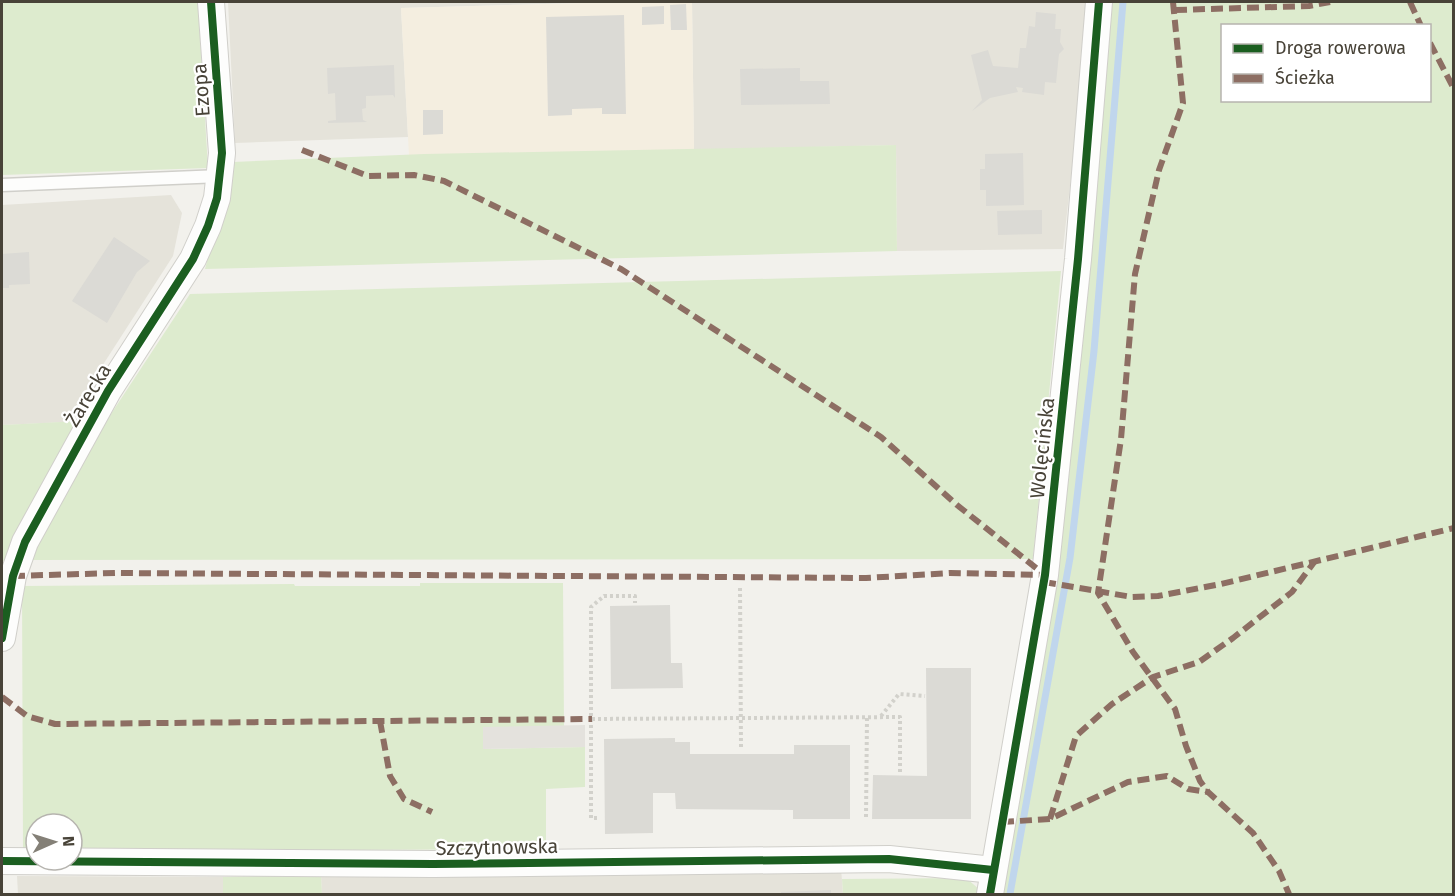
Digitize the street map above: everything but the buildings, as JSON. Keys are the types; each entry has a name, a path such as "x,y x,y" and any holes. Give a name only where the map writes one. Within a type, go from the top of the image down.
{"street":[{"name":"Ezopa","path":"211,2 221,176"},
{"name":"Wolęcińska","path":"992,882 1045,575 1078,259 1099,2"},
{"name":"Żarecka","path":"2,638 7,576 108,391 193,259 208,226 221,176"},
{"name":"Szczytnowska","path":"2,861 433,864 889,859 992,882"}],"lane":[{"path":"2,185 221,176"}],"path":[{"path":"740,588 741,747"},
{"path":"597,818 591,818 591,607 604,596 635,596 635,603"},
{"path":"880,717 899,694 926,696"},
{"path":"867,717 867,817"},
{"path":"592,719 900,717 900,774"}],"shaded area":[{"path":"228,2 618,2 401,8 408,137 235,143"},
{"path":"692,2 1086,2 1075,140 1063,249 897,251 896,145 694,150"},
{"path":"692,2 694,150 409,155 401,8"},
{"path":"171,195 182,213 173,256 66,422 2,425 2,205"},
{"path":"585,725 585,747 483,749 483,727"},
{"path":"841,868 843,894 322,894 321,875"},
{"path":"17,876 223,877 223,894 18,894"}],"green space":[{"path":"2,2 198,2 208,168 2,175"},
{"path":"1108,2 1453,2 1453,894 1000,894"},
{"path":"896,145 897,251 205,269 233,162 424,154"},
{"path":"1061,271 1033,559 23,560 107,420 190,294"},
{"path":"80,421 8,562 2,561 2,425"},
{"path":"420,583 563,583 564,726 483,728 484,749 585,747 585,787 546,789 546,849 84,851 84,812 24,812 23,851 22,586 294,584 295,586 420,586"},
{"path":"321,875 322,894 223,894 223,877"},
{"path":"966,878 980,890 979,894 843,894 842,879"}],"waterway":[{"path":"1010,894 1070,558 1094,351 1123,2"}],"marked path":[{"path":"1173,2 1183,103 1159,170 1135,274 1121,439 1098,593 1133,652 1175,709 1200,781 1208,792 1253,833 1279,871 1289,894"},
{"path":"1175,10 1309,6 1330,2"},
{"path":"1410,2 1420,24"},
{"path":"1431,45 1454,89"},
{"path":"302,150 368,176 414,175 444,181 621,269 881,437 957,505 1045,575"},
{"path":"1044,582 1132,597 1158,596 1221,584 1454,528"},
{"path":"1050,819 1076,736 1112,704 1153,677 1199,662 1233,638 1292,592 1315,561"},
{"path":"13,576 115,573 866,578 950,573 1045,575"},
{"path":"2,697 27,716 55,724 592,719"},
{"path":"380,721 390,776 404,799 432,812"},
{"path":"1002,822 1050,819 1128,782 1167,776 1188,789 1208,792"}],"cycle path":[{"path":"2,638 13,576 25,542 108,391 193,259 208,226 217,198 222,153 211,2"},
{"path":"990,894 1045,575 1078,259 1099,2"},
{"path":"2,861 433,864 889,859 993,870"}]}
